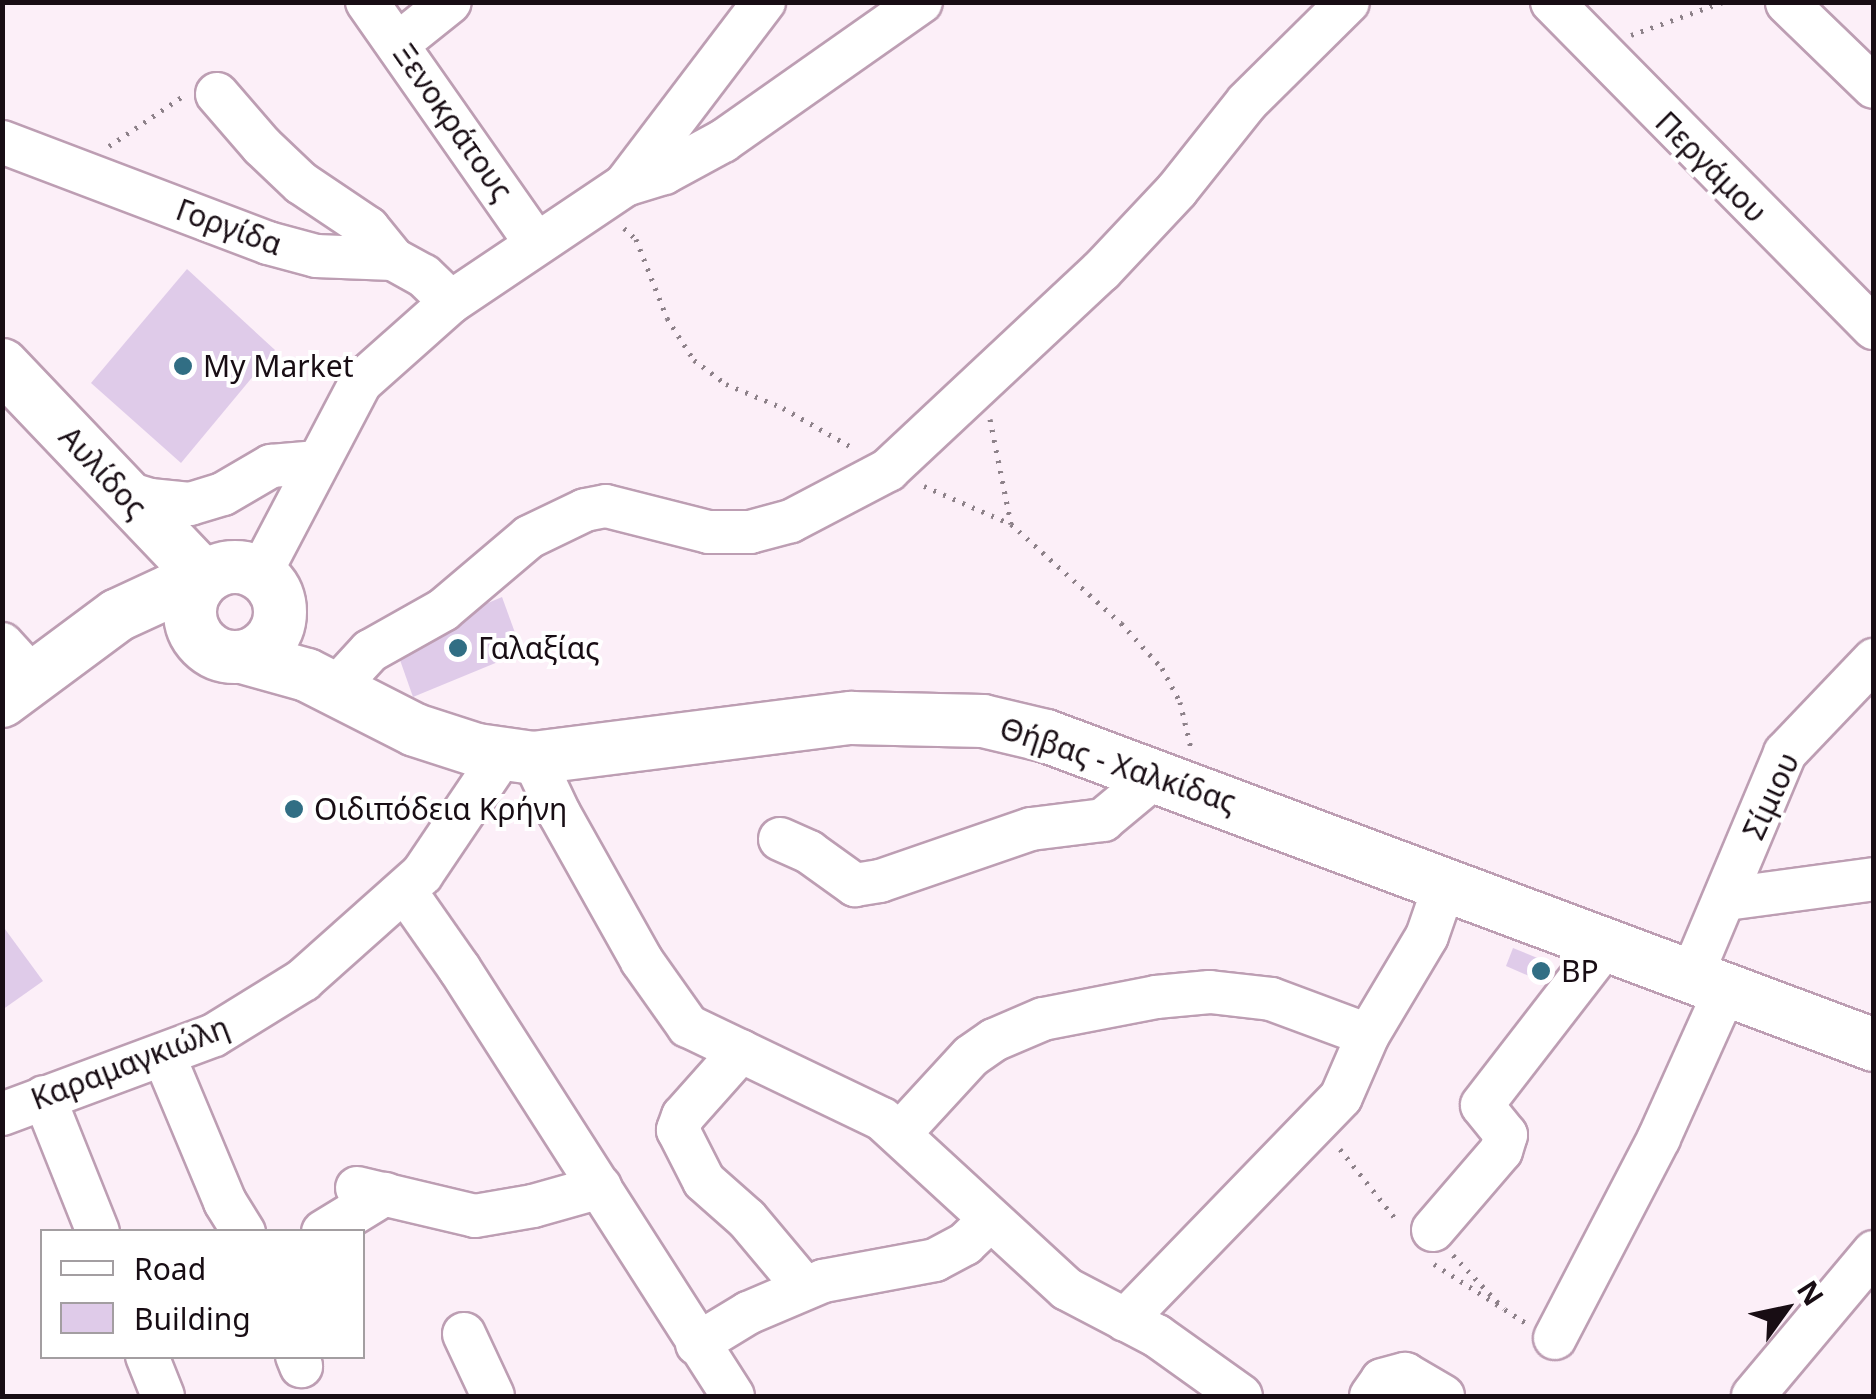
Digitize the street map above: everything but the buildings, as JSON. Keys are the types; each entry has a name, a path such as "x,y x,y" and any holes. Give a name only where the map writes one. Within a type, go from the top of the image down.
{"main road":[{"name":"Αυλίδος","path":"2,365 202,581"},
{"path":"28,669 118,614 238,566 271,591 280,622 266,646 222,651 190,621 193,595 202,581"},
{"name":"Θήβας - Χαλκίδας","path":"271,591 335,690"},
{"name":"Θήβας - Χαλκίδας","path":"28,669 129,639 222,651 288,668 415,730 518,756 851,718 983,721 1046,736 1157,775 1874,1045"}],"street":[{"name":"Ξενοκράτους","path":"367,2 536,243"},
{"path":"399,43 450,2"},
{"path":"625,185 764,2"},
{"path":"271,591 318,462 360,382 451,302 536,243 625,185 664,174 723,142 921,2"},
{"name":"Περγάμου","path":"1552,2 1593,49 1874,328"},
{"path":"1787,3 1874,87"},
{"path":"335,690 370,651 443,610 498,560 543,530 585,510 606,506 709,532 750,532 791,521 888,470 1114,257 1177,190 1247,102 1344,5"},
{"path":"217,94 262,146 301,182 368,228 394,259 424,276 451,302"},
{"name":"Γοργίδα","path":"2,142 284,248 316,256 394,259"},
{"path":"121,491 150,500 190,504 223,494 271,466 318,462"},
{"name":"Σίμιου","path":"1555,1338 1658,1138 1708,983 1727,899 1784,753 1874,660"},
{"path":"518,756 559,813 669,1004 688,1026 855,1103 901,1132 989,1221 1067,1288 1126,1320 1241,1396"},
{"name":"Καραμαγκιώλη","path":"2,1114 164,1056 258,1011 304,980 405,891 518,756"},
{"path":"780,840 809,852 855,885 867,883 922,870 1031,829 1103,820 1157,775"},
{"path":"1727,899 1874,878"},
{"path":"1126,1320 1160,1278 1329,1110 1353,1076 1368,1034 1420,949 1445,884"},
{"path":"405,891 733,1396"},
{"path":"1433,1230 1501,1151 1506,1135 1482,1104 1599,944"},
{"path":"901,1132 970,1056 994,1040 1043,1019 1156,997 1210,992 1271,999 1368,1034"},
{"path":"741,1051 682,1116 678,1130 704,1181 747,1219 805,1288"},
{"path":"164,1056 225,1202 242,1229"},
{"path":"44,1097 97,1229"},
{"path":"327,1229 371,1191 475,1216 532,1206 600,1187"},
{"path":"697,1344 805,1288 935,1260 964,1244 989,1221"},
{"path":"1753,1396 1874,1252"},
{"path":"464,1334 493,1396"},
{"path":"149,1359 163,1396"},
{"path":"1371,1396 1382,1380 1406,1374 1443,1396"}],"path":[{"path":"1593,49 1723,2"},
{"path":"72,168 184,95 204,87 217,94"},
{"path":"988,376 990,420 1011,524"},
{"path":"1433,1230 1510,1314"}],"place":[{"name":"My Market","path":"183,366"},
{"name":"Γαλαξίας","path":"458,648"},
{"name":"Οιδιπόδεια Κρήνη","path":"294,809"},
{"name":"BP","path":"1541,971"}]}
